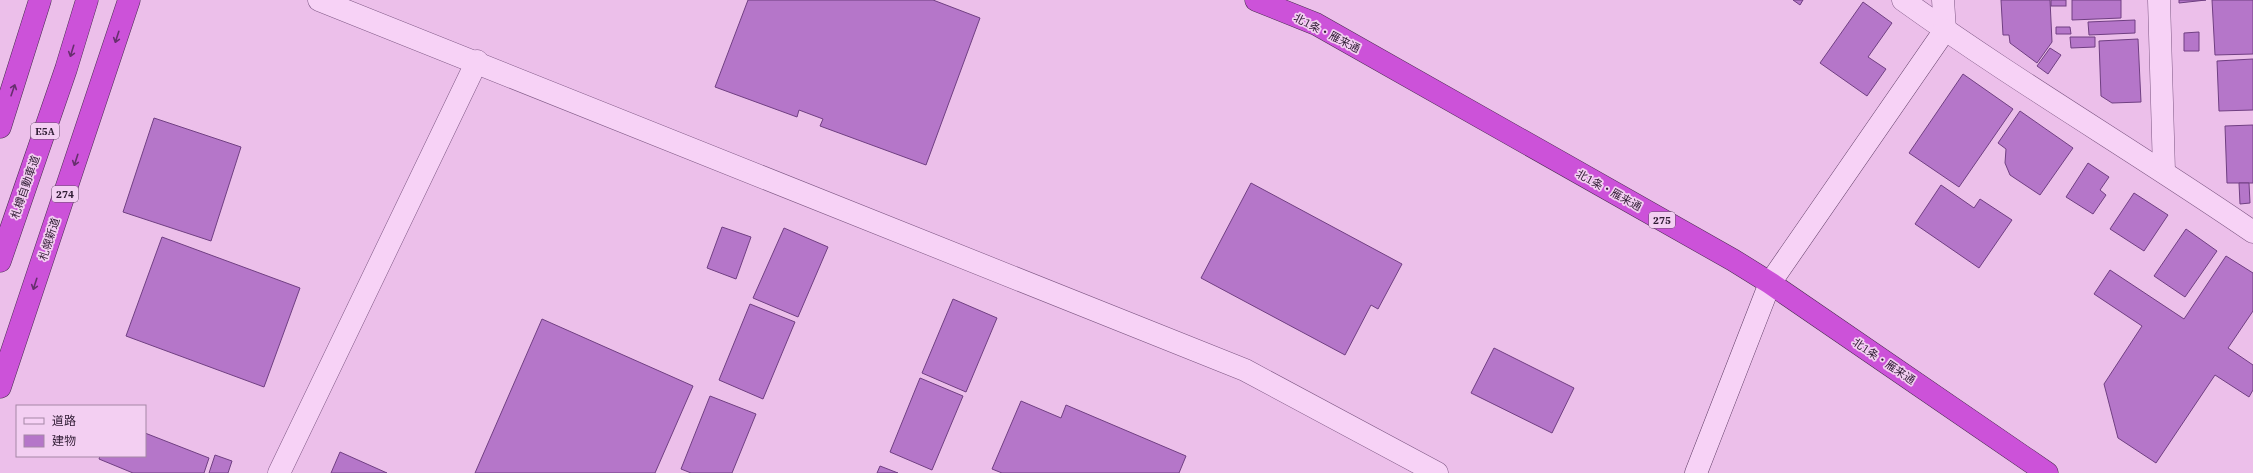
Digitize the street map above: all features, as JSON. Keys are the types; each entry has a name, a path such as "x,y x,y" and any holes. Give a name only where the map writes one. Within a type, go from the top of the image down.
{"highway":[{"path":"0,127 40,0"},
{"name":"札樽自動車道","path":"0,260 66,69 87,0"},
{"name":"札幌新道","path":"0,387 129,0"},
{"name":"北1条・雁来通","path":"1256,0 1316,24 1770,283 2047,473"}],"street":[{"path":"319,0 477,61 1245,370 1437,473"},
{"path":"1903,0 1945,30 2164,171 2253,232"},
{"path":"1696,473 1746,351 1770,283 1945,30 1943,0"},
{"path":"2159,0 2164,171"},
{"path":"280,473 477,61"}],"building":[{"path":"748,0 933,0 980,18 926,165 820,126 823,119 799,110 797,117 715,87"},
{"path":"1793,0 1803,0 1800,5"},
{"path":"2001,0 2050,0 2052,42 2037,63 2010,43 2009,35 2003,35"},
{"path":"2051,0 2066,0 2066,6 2051,6"},
{"path":"2072,0 2121,0 2121,18 2072,20"},
{"path":"2179,0 2206,0 2179,3"},
{"path":"2212,0 2253,0 2253,54 2215,55"},
{"path":"1863,2 1892,23 1868,57 1886,69 1867,96 1820,63"},
{"path":"2135,20 2135,33 2089,35 2088,22"},
{"path":"2056,27 2070,27 2071,34 2056,34"},
{"path":"2199,32 2199,51 2184,51 2184,33"},
{"path":"2070,37 2095,37 2095,47 2071,48"},
{"path":"2138,39 2141,102 2112,103 2101,96 2099,41"},
{"path":"2050,48 2061,55 2048,74 2037,66"},
{"path":"2253,59 2253,110 2219,111 2217,61"},
{"path":"1963,74 2013,109 1959,187 1909,153"},
{"path":"2020,111 2073,148 2040,195 2010,175 2005,163 2006,149 1998,143"},
{"path":"154,118 241,147 211,241 123,212"},
{"path":"2253,125 2253,183 2227,183 2225,126"},
{"path":"2088,163 2109,177 2100,190 2106,195 2093,214 2066,197"},
{"path":"1251,183 1402,264 1378,309 1371,305 1345,355 1201,278"},
{"path":"2239,183 2249,183 2250,203 2240,204"},
{"path":"1941,185 1974,208 1980,199 2012,220 1979,268 1915,224"},
{"path":"2134,193 2168,215 2144,251 2110,229"},
{"path":"722,227 751,237 736,279 707,268"},
{"path":"784,228 828,247 798,317 753,298"},
{"path":"2186,229 2217,251 2185,297 2154,276"},
{"path":"162,237 300,288 264,387 126,336"},
{"path":"2226,256 2253,273 2253,311 2228,348 2253,365 2253,390 2249,397 2215,375 2156,463 2118,438 2104,384 2142,326 2094,294 2110,270 2184,319"},
{"path":"953,299 997,318 966,392 922,373"},
{"path":"750,304 795,322 763,399 719,380"},
{"path":"542,319 693,386 655,473 475,473"},
{"path":"1494,348 1574,388 1552,433 1471,393"},
{"path":"920,378 963,396 932,470 890,452"},
{"path":"710,396 756,414 732,473 691,473 681,469"},
{"path":"1021,401 1061,418 1066,405 1186,456 1179,473 1002,473 992,469"},
{"path":"146,433 209,458 204,473 133,473 99,459 100,457 146,457"},
{"path":"340,452 387,473 331,473"},
{"path":"215,455 232,461 228,473 209,473"},
{"path":"880,466 898,473 877,473"}]}
